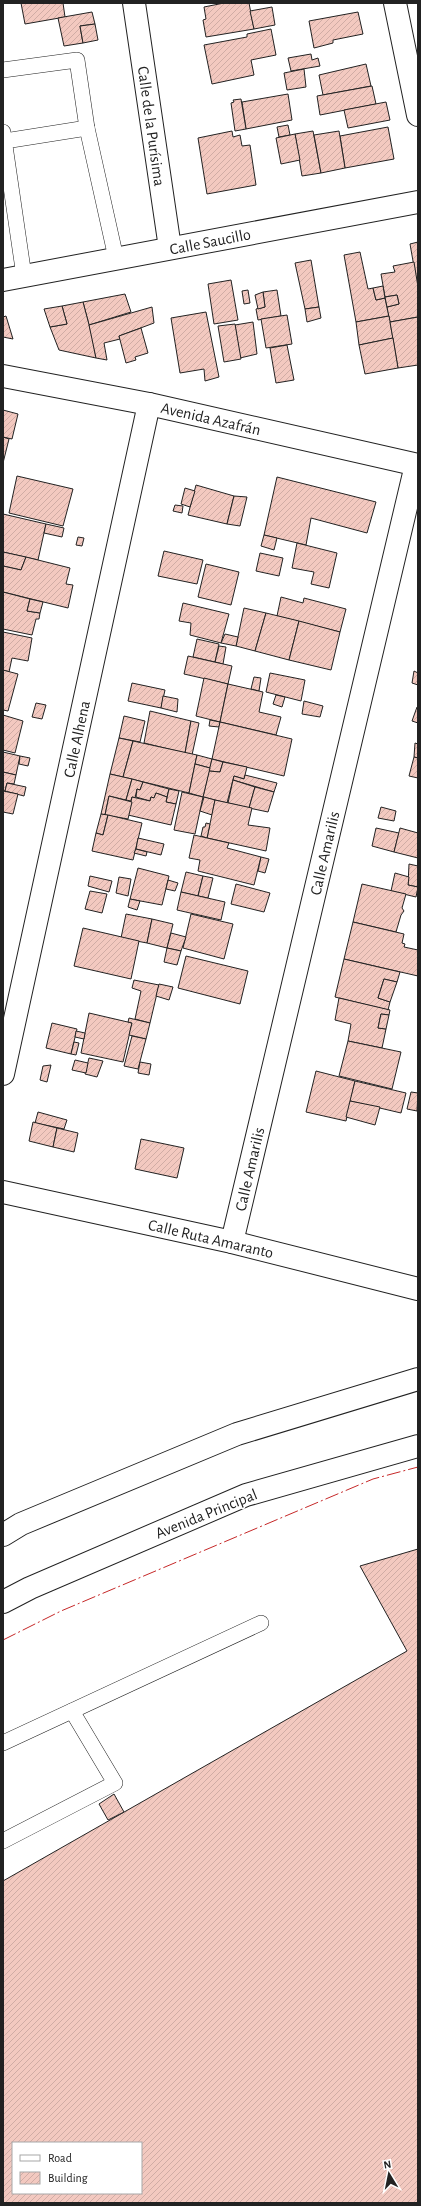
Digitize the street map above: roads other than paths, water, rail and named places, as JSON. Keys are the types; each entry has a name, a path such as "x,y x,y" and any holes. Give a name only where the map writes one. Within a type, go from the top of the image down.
{"street":[{"name":"Calle de la Purísima","path":"134,3 170,248"},
{"path":"395,3 418,115"},
{"name":"Calle Saucillo","path":"13,278 418,202"},
{"name":"Avenida Azafrán","path":"3,376 149,404 417,465"},
{"name":"Calle Alhena","path":"3,1074 149,404"},
{"name":"Calle Amarilis","path":"232,1242 417,465"},
{"name":"Calle Ruta Amaranto","path":"3,1192 232,1242 418,1288"},
{"path":"3,1535 21,1524 237,1434 418,1380"},
{"name":"Avenida Principal","path":"3,1602 30,1588 246,1494 418,1446"}],"lane":[{"path":"3,70 77,60 87,128 116,258"},
{"path":"13,278 4,137 87,128"},
{"path":"3,1743 261,1623"},
{"path":"3,1841 115,1783 72,1711"}]}
